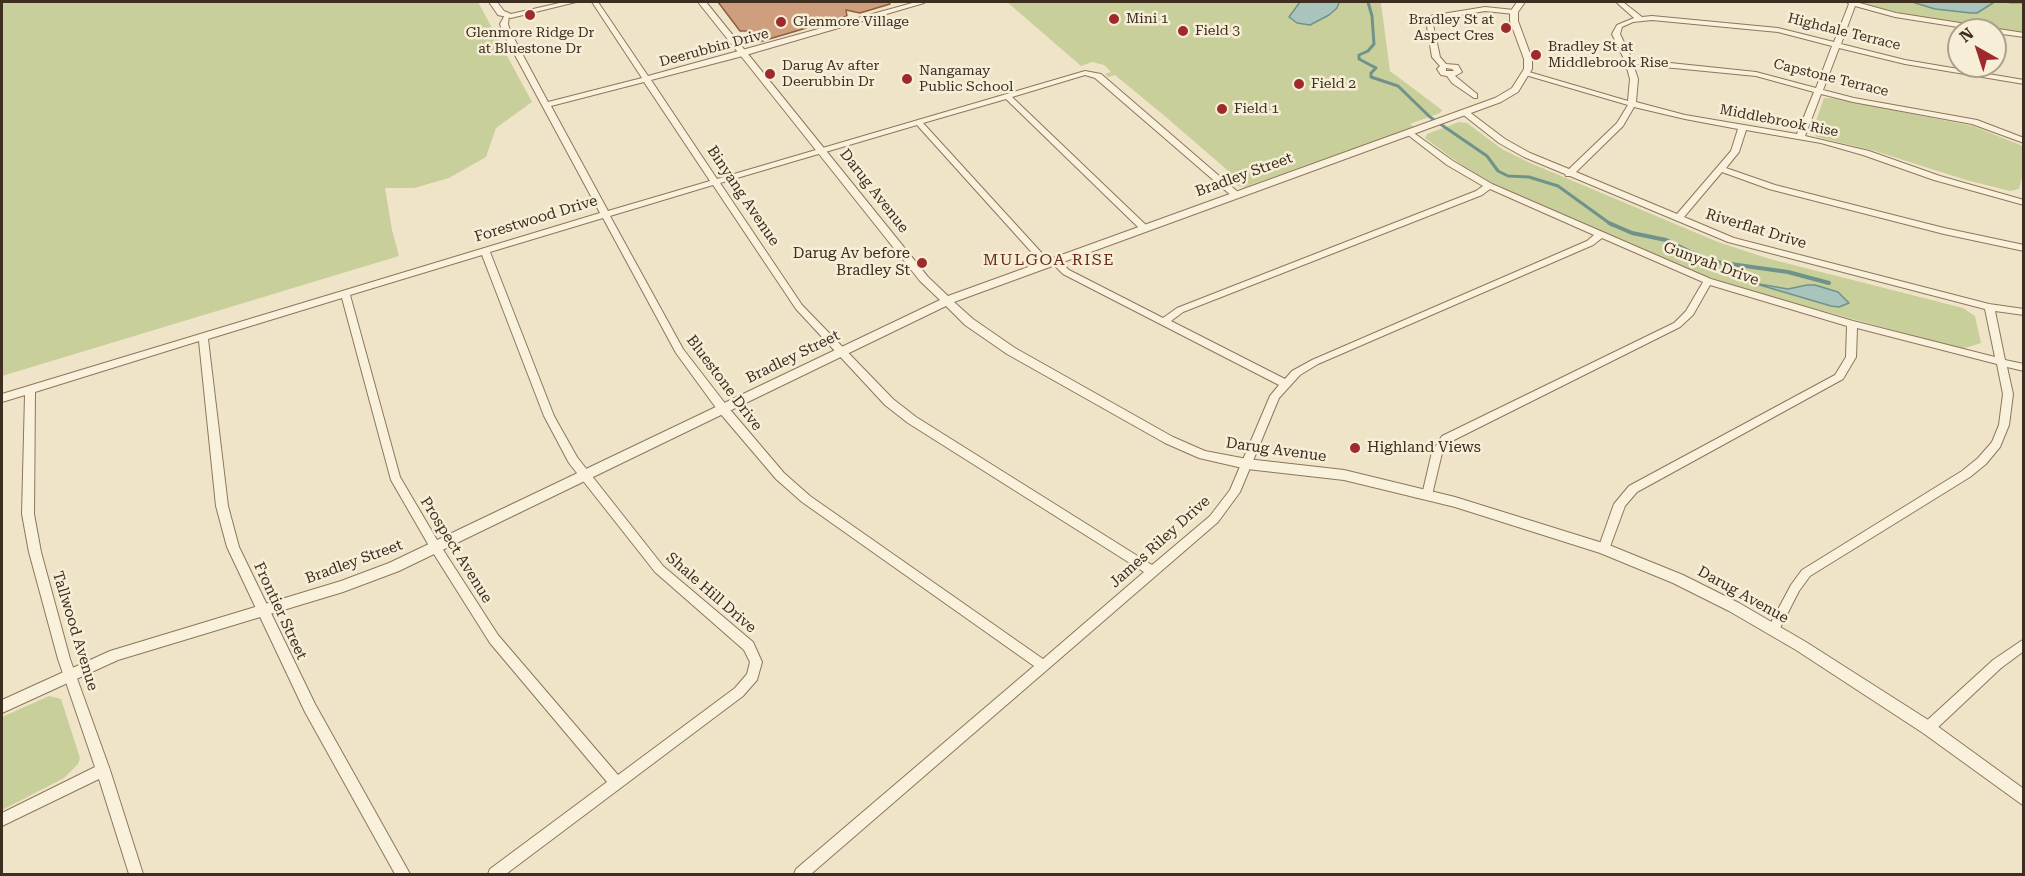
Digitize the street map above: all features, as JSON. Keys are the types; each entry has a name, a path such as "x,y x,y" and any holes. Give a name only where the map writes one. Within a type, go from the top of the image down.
{"street":[{"path":"495,5 507,16 572,2"},
{"name":"Binyang Avenue","path":"595,2 799,307 841,353 889,402 912,420 1153,572"},
{"name":"Darug Avenue","path":"702,2 916,270 945,301 969,322 1011,351 1169,440 1203,455 1247,464 1344,475 1477,508 1604,549 1695,587 1773,630 1928,728 2024,799"},
{"name":"Deerubbin Drive","path":"547,105 744,53 922,2"},
{"path":"1521,2 1515,12 1515,27 1528,59 1526,74"},
{"path":"1619,2 1639,18"},
{"path":"1800,137 1852,2 1895,15 1947,23"},
{"path":"1474,96 1450,74 1441,70 1444,66 1436,57 1430,18 1485,9 1515,12"},
{"name":"Bluestone Drive","path":"507,16 504,27 679,351 723,409 780,476 806,500 1043,666"},
{"path":"1569,174 1620,124 1632,104 1634,79 1629,61 1617,38 1617,28 1625,22 1639,18"},
{"name":"Highdale Terrace","path":"1639,18 1772,29 1905,62 2024,82"},
{"path":"2007,33 2024,35"},
{"name":"Capstone Terrace","path":"1629,61 1756,74 1853,100 1974,122 2024,141"},
{"name":"Forestwood Drive","path":"2,398 485,250 1081,74 1090,73 1098,76 1236,195"},
{"name":"Middlebrook Rise","path":"1526,74 1632,104 1800,137 1878,156 1937,178 2024,203"},
{"name":"Bradley Street","path":"2,706 115,655 376,574 436,548 945,301 1465,113 1508,95 1515,90 1526,74"},
{"path":"1007,96 1144,228"},
{"name":"Riverflat Drive","path":"1465,113 1511,147 1569,174 1748,245 1989,307 2024,312"},
{"path":"919,123 1051,262 1066,272 1284,383"},
{"path":"1678,219 1735,152 1743,127"},
{"name":"Gunyah Drive","path":"1411,133 1450,163 1489,186 1708,281 1852,324 2024,368"},
{"path":"1722,169 1772,187 1953,233 2024,248"},
{"path":"1164,322 1180,310 1468,197 1489,186"},
{"name":"James Riley Drive","path":"801,874 1220,513 1233,496 1272,401 1284,383 1308,366 1590,243 1600,235"},
{"name":"Shale Hill Drive","path":"485,250 556,431 584,476 659,569 749,646 756,662 753,675 740,692 495,874"},
{"path":"1427,495 1437,452 1446,439 1677,325 1690,313 1708,281"},
{"name":"Prospect Avenue","path":"345,293 395,477 436,548 494,639 617,784"},
{"path":"1773,630 1795,588 1806,573 1966,474 1989,453 2001,434 2007,414 2007,394 1989,307"},
{"path":"1604,549 1620,504 1633,489 1839,377 1851,357 1852,324"},
{"name":"Frontier Street","path":"203,337 225,522 233,547 310,708 403,874"},
{"name":"Tallwood Avenue","path":"30,389 28,514 35,552 69,674 136,874"},
{"path":"1928,728 1996,664 2024,644"},
{"path":"2,820 103,770"}],"green space":[{"path":"2,2 478,2 532,102 496,128 486,157 449,178 414,188 385,188 399,256 2,376"},
{"path":"1007,2 1393,2 1381,3 1390,71 1442,110 1440,113 1410,124 1414,127 1245,187 1238,186 1226,178 1233,175 1167,118 1115,75 1108,77 1105,74 1111,72 1104,65 1092,62 1081,66"},
{"path":"1858,2 2023,2 2023,33 2007,30 2007,18 1947,18 1947,21 1899,13"},
{"path":"1824,98 1973,126 2023,146 2023,173 2019,189 2010,191 1966,180 1875,151 1817,137 1812,132"},
{"path":"1459,122 1467,123 1502,149 1528,162 1718,242 1770,259 1963,308 1975,316 1981,343 1962,349 1747,290 1700,274 1492,183 1464,167 1425,138 1427,134"},
{"path":"49,696 61,699 80,758 78,764 64,778 2,810 2,717"}],"water":[{"path":"1300,2 1339,3 1329,15 1310,25 1297,23 1289,17"},
{"path":"1912,2 1993,3 1977,13 1971,13 1935,9"},
{"path":"1753,283 1788,289 1815,285 1838,292 1849,303 1839,307 1831,306"}],"building":[{"name":"Glenmore Village","path":"718,2 889,2 890,4 860,13 846,10 847,16 759,42 751,40 749,31 740,31"}],"waterway":[{"path":"1368,2 1372,16 1374,44 1368,51 1359,55 1359,59 1376,68 1371,73 1371,77 1398,86 1430,117 1487,156 1498,171 1508,176 1529,177 1558,186 1610,223"},
{"path":"2010,2 2022,2"},
{"path":"1610,223 1632,233 1666,240 1709,261 1788,272 1829,283"}],"place":[{"name":"Glenmore Ridge Dr at Bluestone Dr","path":"530,15"},
{"name":"Mini 1","path":"1114,19"},
{"name":"Glenmore Village","path":"781,22"},
{"name":"Bradley St at Aspect Cres","path":"1506,28"},
{"name":"Field 3","path":"1183,31"},
{"name":"Bradley St at Middlebrook Rise","path":"1536,55"},
{"name":"Darug Av after Deerubbin Dr","path":"770,74"},
{"name":"Nangamay Public School","path":"907,79"},
{"name":"Field 2","path":"1299,84"},
{"name":"Field 1","path":"1222,109"},
{"name":"Darug Av before Bradley St","path":"922,263"},
{"name":"Highland Views","path":"1355,448"}],"district":[{"name":"MULGOA RISE","path":"1049,260"}]}
